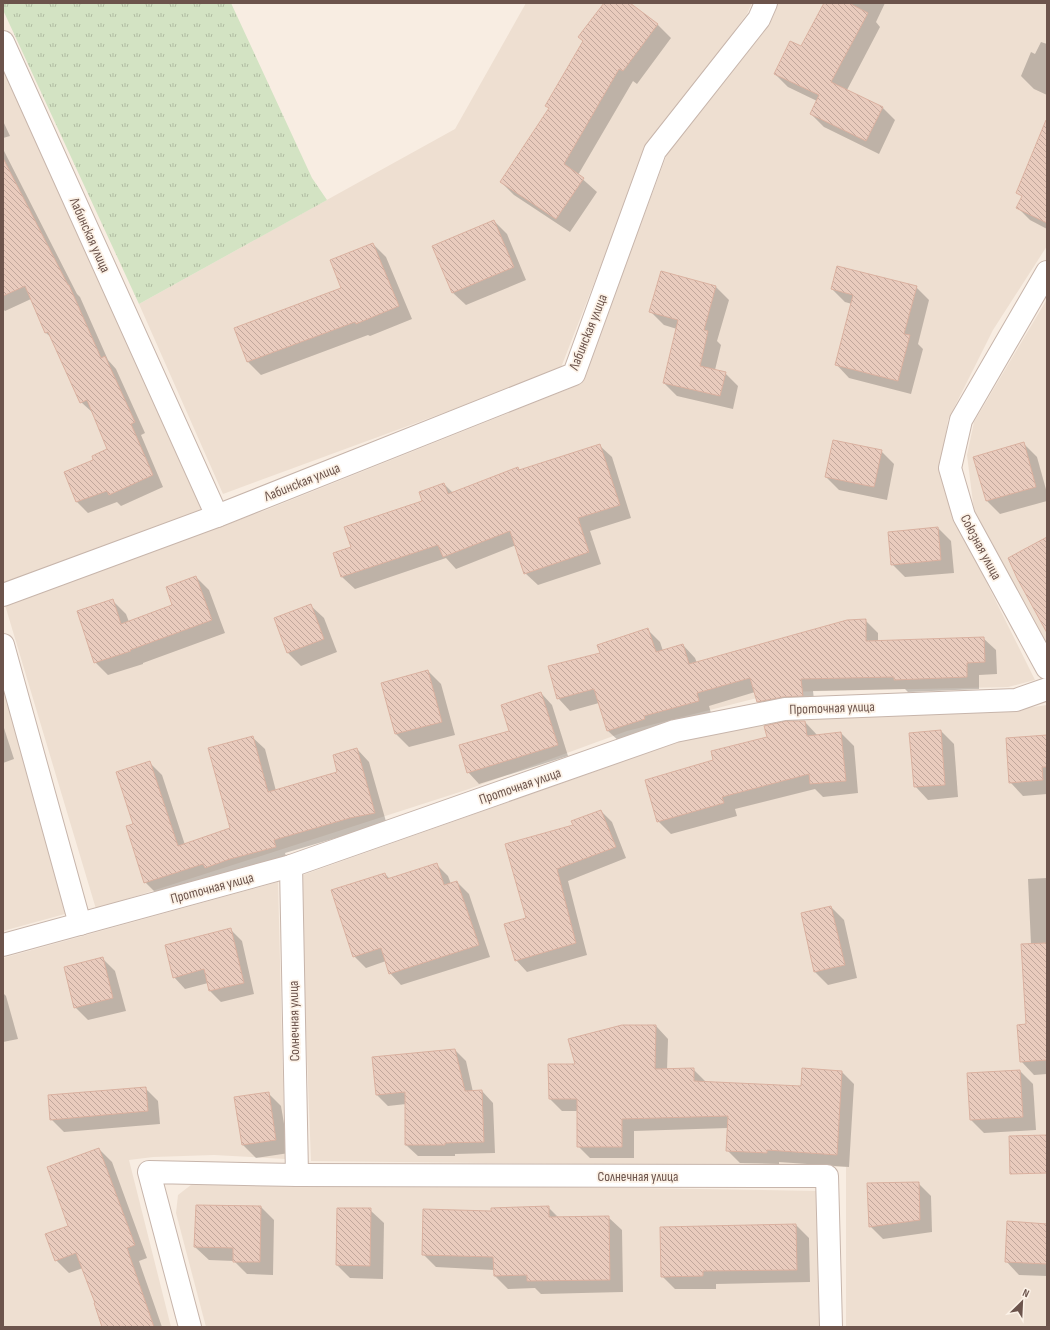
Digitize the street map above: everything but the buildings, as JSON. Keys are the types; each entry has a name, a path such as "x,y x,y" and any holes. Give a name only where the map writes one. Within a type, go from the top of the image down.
{"street":[{"name":"Лабинская улица","path":"3,595 217,516 574,374 655,151 759,19 766,3"},
{"name":"Лабинская улица","path":"3,42 217,516"},
{"name":"Союзная улица","path":"1047,272 961,420 950,468 964,516 1047,668"},
{"path":"3,645 80,924"},
{"name":"Проточная улица","path":"3,945 292,866 675,731 785,709 1016,700 1047,689"},
{"name":"Солнечная улица","path":"292,866 298,1175"},
{"name":"Солнечная улица","path":"190,1327 149,1172 298,1175 827,1176 831,1327"}],"shaded area":[{"path":"526,3 752,3 747,14 647,148 560,370 223,494 139,304 455,129"},
{"path":"778,3 1047,3 1047,246 993,330 948,420 940,474 955,519 1035,680 1008,687 781,692 627,731 466,790 96,909 5,605 266,510 571,388 586,358 630,253 667,154 761,35"},
{"path":"3,60 206,510 3,584"},
{"path":"1047,299 1047,654 1043,649 974,511 967,455 974,422"},
{"path":"3,678 65,914 3,931"},
{"path":"1047,705 1047,1327 846,1327 846,1167 311,1161 300,876 678,742 790,718 1013,710"},
{"path":"278,882 285,1159 214,1155 153,1157 129,1160 171,1327 3,1327 3,958"},
{"path":"196,1181 819,1191 821,1327 206,1327 176,1213 178,1195"}],"green space":[{"path":"3,3 231,3 312,178 327,200 139,304 3,10"}]}
